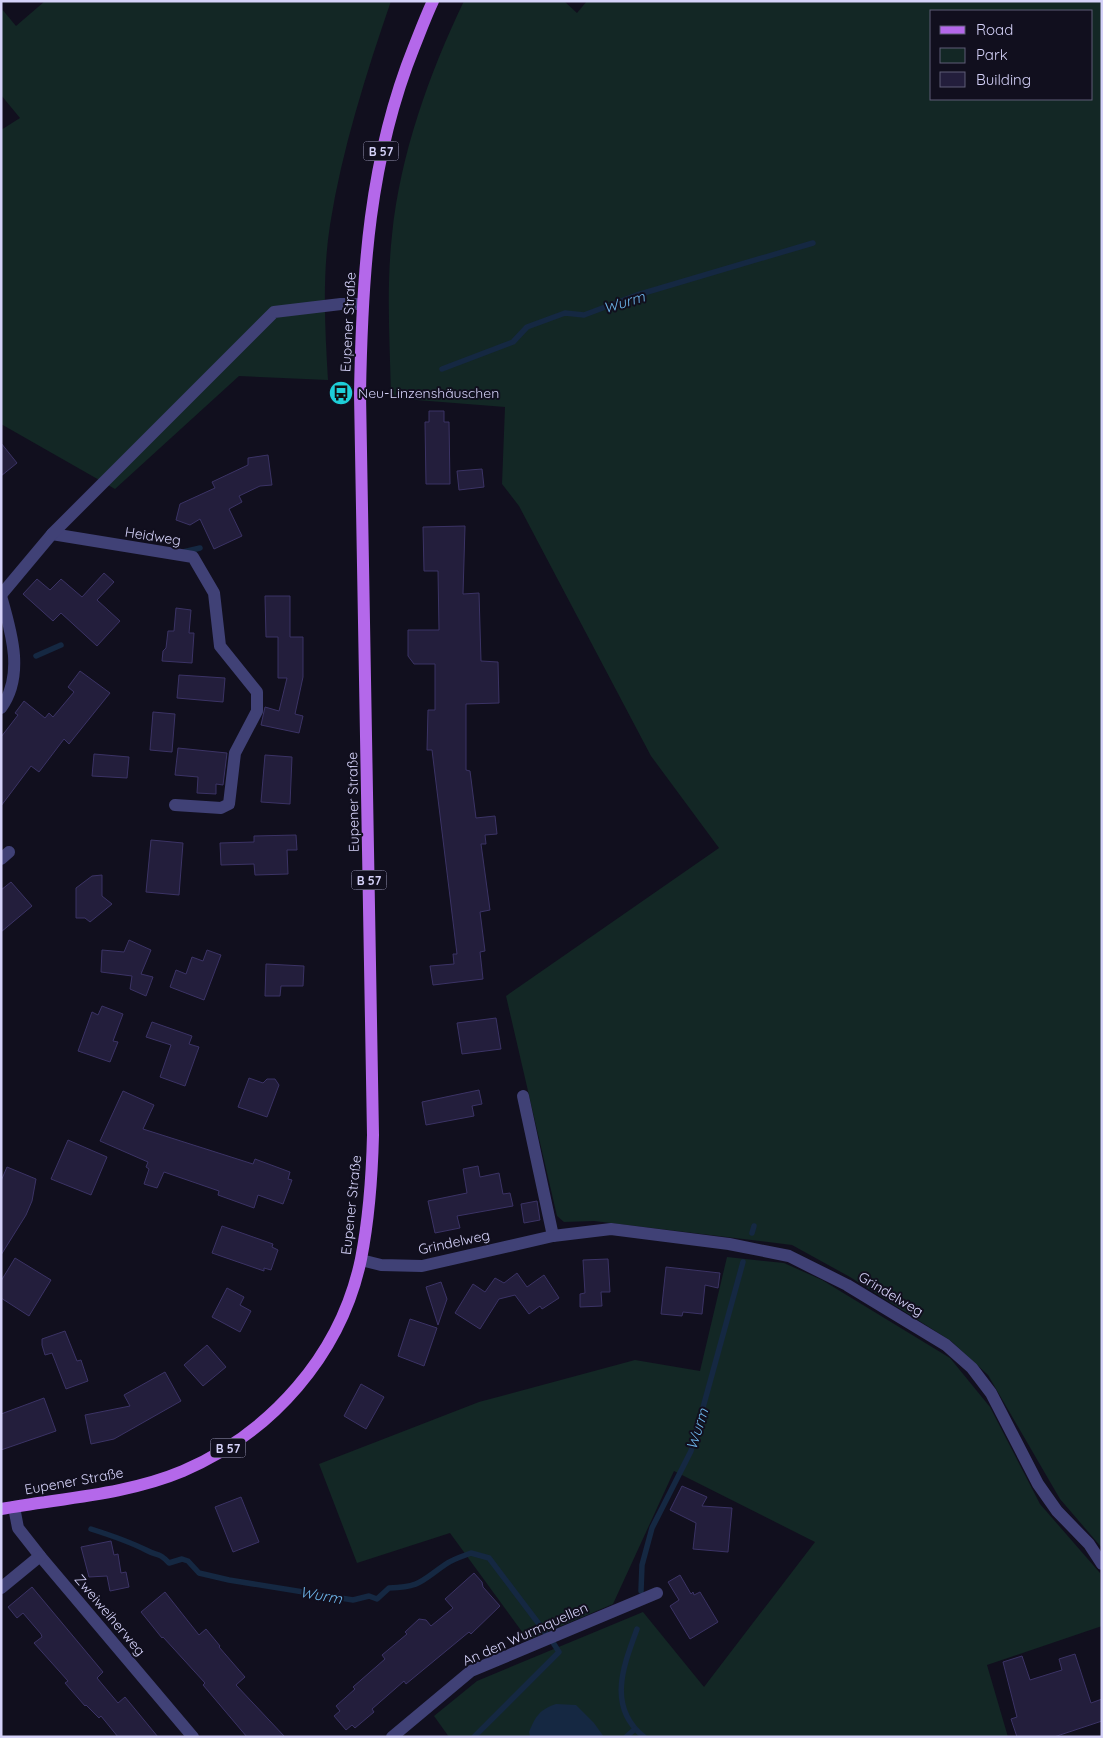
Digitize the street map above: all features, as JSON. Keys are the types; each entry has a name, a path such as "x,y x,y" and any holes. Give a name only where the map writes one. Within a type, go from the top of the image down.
{"main road":[{"name":"Eupener Straße","path":"1,1509 137,1485 182,1471 228,1448 257,1427 288,1399 312,1369 339,1321 361,1260 371,1192 373,1135 360,403 362,304 368,227 378,162 397,90 429,2"}],"street":[{"path":"1,708 7,700 15,669 13,640 1,595 52,534 274,312 341,304 362,304"},
{"name":"Heidweg","path":"52,534 193,557 214,594 220,646 257,692 257,711 235,753 230,804 221,808 176,805"},
{"path":"523,1096 553,1236"},
{"name":"Grindelweg","path":"361,1260 381,1265 422,1266 553,1236 611,1229 729,1244 789,1256 847,1285 946,1345 972,1368 991,1393 1038,1484 1057,1511 1089,1544 1102,1564"},
{"name":"Zweiweiherweg","path":"14,1507 18,1528 193,1737"},
{"path":"1,1588 40,1556"},
{"name":"An den Wurmquellen","path":"392,1737 471,1671 657,1593"}],"green space":[{"path":"45,1 391,1 356,112 341,168 330,225 325,283 328,380 239,376 115,489 1,424 1,130 20,118 1,95 1,8 16,26"},
{"path":"464,1 564,1 577,13 587,1 1102,1 1102,1548 1060,1499 988,1375 951,1341 850,1277 792,1245 594,1221 564,1222 557,1216 506,996 719,848 651,756 519,506 502,484 505,407 391,398 389,276 396,205 409,145 439,57"},
{"path":"727,1257 784,1263 822,1280 950,1358 990,1407 1040,1504 1100,1573 1102,1626 987,1665 1008,1737 449,1737 434,1716 477,1681 643,1612 704,1687 815,1542 674,1471 613,1604 528,1640 450,1533 357,1563 319,1464 479,1402 635,1360 700,1371"}],"water":[{"path":"556,1704 576,1705 594,1723 604,1737 530,1737 529,1732 539,1714 546,1708"}],"building":[{"path":"429,411 444,411 444,422 449,422 450,484 426,484 425,422 429,422"},
{"path":"1,443 17,463 1,476"},
{"path":"268,455 272,485 260,486 239,496 242,502 229,509 242,536 214,549 200,519 190,525 176,520 180,504 215,488 212,482 248,465 248,458"},
{"path":"482,469 484,487 459,490 457,471"},
{"path":"465,526 463,594 479,593 481,661 498,662 499,703 466,704 466,770 470,771 476,818 495,816 497,834 485,835 486,844 481,844 490,910 480,912 485,951 480,952 483,979 433,985 430,966 454,964 453,954 457,954 432,750 427,750 428,710 435,710 435,664 414,664 408,656 408,630 439,630 438,571 424,571 423,527"},
{"path":"104,573 114,582 97,600 120,621 97,646 61,613 53,621 23,594 37,579 50,590 61,579 82,597"},
{"path":"265,596 290,596 290,637 303,637 303,677 295,714 303,716 299,733 261,725 265,707 279,711 287,678 278,678 278,637 266,637"},
{"path":"176,608 191,610 189,633 194,633 192,663 162,661 168,631 174,631"},
{"path":"80,671 110,693 69,744 64,739 39,772 31,766 1,806 1,737 18,715 15,713 24,701 45,718 49,713 53,717 74,692 68,687"},
{"path":"179,675 225,678 223,702 177,698"},
{"path":"153,712 175,714 172,752 150,750"},
{"path":"178,748 227,753 223,785 216,784 216,794 197,793 198,777 175,775"},
{"path":"94,754 129,757 127,778 92,776"},
{"path":"265,755 292,757 290,804 261,802"},
{"path":"296,835 297,850 287,850 288,874 255,875 254,864 221,865 220,843 254,842 254,836"},
{"path":"151,840 183,843 179,895 146,892"},
{"path":"102,875 102,896 112,904 90,922 85,918 76,918 76,888 92,876"},
{"path":"11,882 32,906 1,932 1,890"},
{"path":"129,940 151,950 141,974 153,977 146,996 130,989 132,976 101,972 102,950 124,952"},
{"path":"207,950 221,955 204,1000 170,987 176,970 186,974 192,957 203,961"},
{"path":"266,964 304,966 303,986 281,986 280,996 265,996"},
{"path":"102,1006 123,1014 113,1041 118,1042 110,1062 78,1051 92,1012 98,1015"},
{"path":"496,1018 501,1049 462,1054 457,1023"},
{"path":"152,1022 192,1036 189,1044 199,1047 185,1086 160,1077 171,1045 146,1037"},
{"path":"249,1078 263,1083 267,1079 275,1079 279,1085 267,1117 238,1107"},
{"path":"479,1090 482,1104 472,1106 474,1116 426,1125 422,1102"},
{"path":"123,1091 154,1105 143,1129 253,1164 255,1159 290,1172 288,1179 292,1180 283,1204 258,1195 254,1208 218,1195 219,1191 164,1172 157,1188 144,1184 149,1169 146,1167 148,1162 100,1141"},
{"path":"68,1140 107,1157 91,1195 51,1179"},
{"path":"478,1166 480,1177 499,1173 503,1194 510,1193 513,1206 457,1216 460,1228 435,1233 428,1201 467,1193 463,1169"},
{"path":"7,1167 36,1179 32,1201 26,1215 1,1255 1,1181"},
{"path":"537,1201 540,1220 524,1223 521,1204"},
{"path":"222,1226 273,1244 272,1247 278,1250 271,1270 264,1268 264,1271 212,1253"},
{"path":"15,1258 51,1280 29,1316 1,1298 1,1281"},
{"path":"608,1259 610,1292 601,1292 602,1306 580,1307 580,1294 585,1293 583,1260"},
{"path":"666,1267 720,1273 718,1288 705,1285 702,1314 683,1312 682,1316 661,1314"},
{"path":"517,1273 527,1287 544,1275 559,1298 542,1309 540,1306 529,1314 515,1295 499,1299 480,1329 455,1313 473,1284 485,1292 495,1278 504,1283"},
{"path":"441,1282 447,1299 438,1325 426,1287"},
{"path":"227,1288 244,1297 240,1305 251,1311 240,1332 212,1317"},
{"path":"410,1319 437,1328 424,1366 398,1356"},
{"path":"65,1331 77,1361 81,1360 88,1381 66,1389 52,1353 45,1355 42,1345 42,1339"},
{"path":"207,1345 226,1367 203,1386 184,1365"},
{"path":"165,1372 181,1401 114,1439 91,1444 85,1415 130,1406 124,1395"},
{"path":"361,1384 384,1397 366,1429 344,1416"},
{"path":"44,1398 56,1431 1,1450 1,1414"},
{"path":"682,1486 707,1497 702,1506 732,1508 728,1552 693,1549 696,1523 670,1510"},
{"path":"241,1497 259,1542 233,1552 215,1507"},
{"path":"111,1541 114,1555 118,1554 121,1573 126,1572 129,1587 110,1591 107,1576 89,1577 81,1547"},
{"path":"474,1573 482,1582 483,1587 500,1606 471,1634 469,1632 406,1684 404,1681 372,1709 374,1712 355,1728 352,1725 346,1730 334,1716 340,1711 336,1706 355,1689 353,1687 385,1659 382,1655 407,1634 405,1632 419,1619 426,1620 431,1626 453,1608 445,1599"},
{"path":"680,1575 691,1594 693,1592 694,1595 700,1592 718,1622 690,1639 670,1606 679,1600 668,1582"},
{"path":"32,1587 103,1672 97,1678 118,1703 125,1697 158,1737 118,1737 101,1716 99,1718 85,1706 65,1683 68,1681 34,1643 42,1637 41,1634 23,1613 17,1618 8,1607"},
{"path":"165,1592 199,1635 206,1629 245,1677 236,1685 285,1737 247,1737 203,1685 205,1683 162,1638 141,1612"},
{"path":"1075,1654 1091,1703 1102,1699 1102,1721 1054,1737 1017,1737 1011,1719 1017,1717 1003,1662 1022,1656 1030,1680 1062,1670 1059,1659"}],"waterway":[{"name":"Wurm","path":"442,369 513,342 527,327 565,313 584,315 637,295 813,243"},
{"name":"Wurm","path":"183,552 200,548"},
{"name":"Wurm","path":"36,656 61,645"},
{"name":"Wurm","path":"752,1233 754,1226"},
{"name":"Wurm","path":"641,1591 642,1565 652,1528 691,1451 743,1262"},
{"name":"Wurm","path":"91,1529 126,1541 160,1556 169,1563 182,1559 188,1561 199,1573 229,1580 353,1600 369,1596 377,1599 389,1588 415,1584 449,1562 471,1553 489,1558 545,1632"},
{"name":"Wurm","path":"637,1629 623,1672 621,1686 625,1713 644,1737"},
{"name":"Wurm","path":"474,1737 559,1652 552,1641"},
{"path":"626,1737 635,1729"}],"place":[{"name":"Neu-Linzenshäuschen","path":"341,393"}]}
